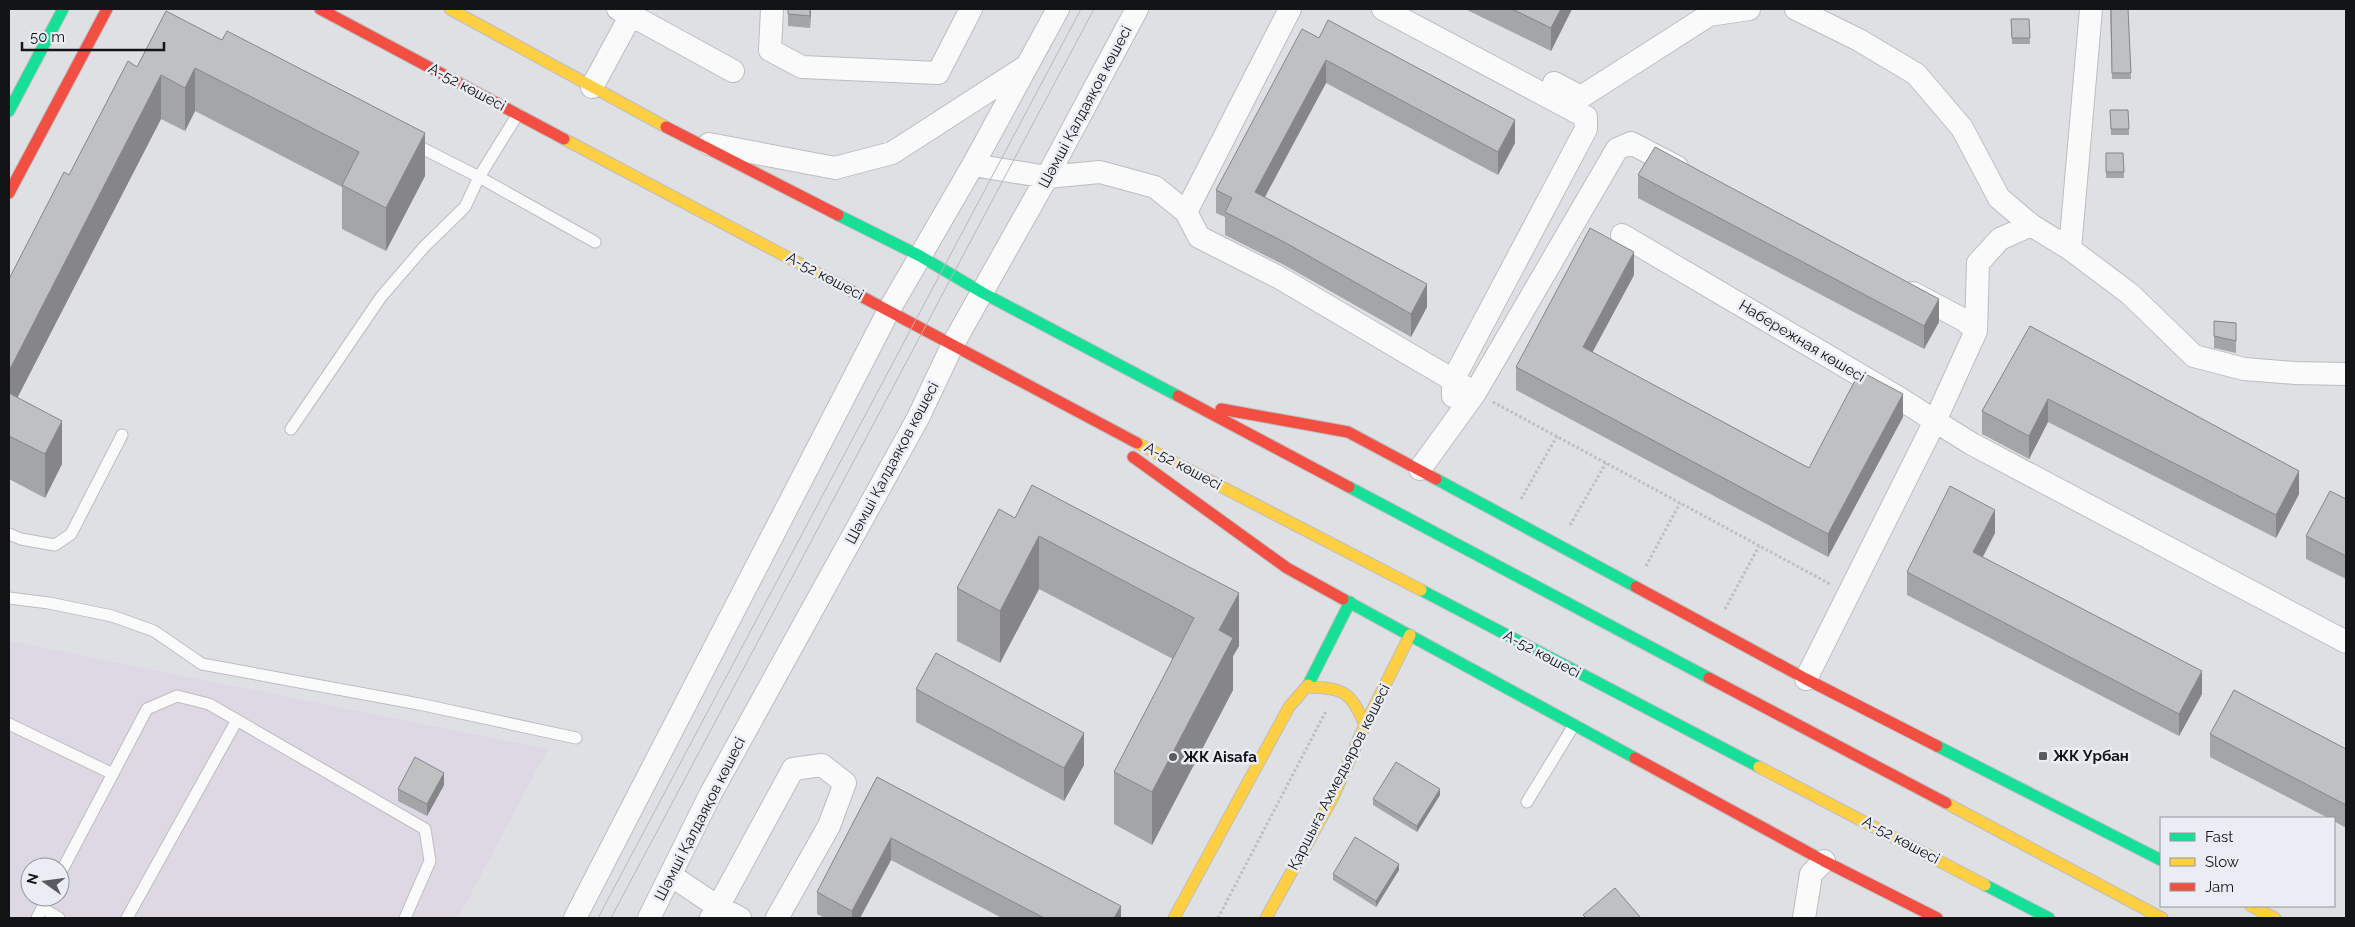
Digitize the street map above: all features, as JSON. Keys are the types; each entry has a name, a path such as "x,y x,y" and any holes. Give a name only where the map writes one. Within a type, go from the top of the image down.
{"main road":[{"path":"9,111 63,9"},
{"path":"9,193 107,9"},
{"name":"А-52 көшесі","path":"320,9 1029,386 2049,918"},
{"path":"450,9 689,140 920,256 983,293 2162,918"},
{"path":"1029,386 1120,448 1287,568 1824,861 1938,918"},
{"path":"1195,404 1348,432 1420,469 1634,588 1806,679 2160,859"},
{"path":"1174,918 1289,707 1307,687 1350,602"},
{"name":"Қаршыға Ахмедьяров көшесі","path":"1266,918 1333,797 1365,725 1410,636"},
{"path":"1307,687 1338,688 1353,697 1365,725"},
{"path":"2253,907 2271,918"}],"street":[{"path":"772,9 770,50 802,67 938,73 971,9"},
{"path":"575,918 889,310 973,165 1058,9"},
{"name":"Шәмші Қалдаяқов көшесі","path":"649,918 672,876 711,793 918,418 953,344 1047,177 1137,9"},
{"path":"1186,212 1290,9"},
{"path":"1383,9 1586,117 1586,129 1453,380 1452,424"},
{"path":"1408,9 1581,97 1711,12 1749,9"},
{"path":"1796,9 1859,40 1916,74 1962,128 1999,198 2031,225 2070,249 2130,294 2194,356 2244,369 2295,374 2346,374"},
{"path":"2070,249 2091,9"},
{"path":"592,87 625,12 733,70"},
{"path":"689,140 835,168 892,153 1027,66"},
{"path":"1420,469 1476,392 1617,149 1631,143 1693,176"},
{"path":"973,165 1047,177 1100,172 1155,187 1186,212 1199,237 1280,278 1476,392"},
{"path":"1806,679 1935,421 1976,331 1978,263 2000,239 2031,225"},
{"name":"Набережная көшесі","path":"1622,235 1972,444 2346,642"},
{"path":"1894,283 1964,320 1976,331"},
{"path":"714,913 793,769 822,765 845,783 829,826 777,918"},
{"path":"1804,918 1811,874 1824,861"},
{"path":"672,876 714,913 740,918"}],"lane":[{"path":"291,429 381,297 424,247 465,207 480,176 518,114"},
{"path":"399,136 480,176 595,242"},
{"path":"9,534 21,539 55,545 71,534 122,435"},
{"path":"9,598 112,616 154,631 202,664 419,704 576,738"},
{"path":"69,857 147,709 177,696 209,704 425,829 430,861 405,918"},
{"path":"127,918 237,720"},
{"path":"9,724 113,774"},
{"path":"1527,802 1574,725"},
{"path":"40,913 59,918"}],"path":[{"path":"1476,392 1848,594"},
{"path":"1510,519 1557,436"},
{"path":"1558,546 1606,463"},
{"path":"1634,588 1680,503"},
{"path":"1714,630 1759,546"},
{"path":"1218,918 1338,688"}],"shaded area":[{"path":"9,641 548,749 458,918 9,918"}],"building":[{"path":"788,9 810,9 810,16 788,14"},
{"path":"1512,9 1561,9 1551,28"},
{"path":"2111,9 2128,9 2131,73 2112,73"},
{"path":"166,11 222,40 227,31 425,133 386,208 342,185 359,152 195,68 185,88 161,75 9,371 9,279 64,172 69,175 128,61 137,67"},
{"path":"2011,19 2029,19 2030,38 2012,38"},
{"path":"1328,20 1515,120 1498,152 1326,60 1255,192 1427,284 1411,314 1286,243 1225,212 1232,198 1216,190 1302,29 1319,38"},
{"path":"2110,110 2128,110 2129,129 2111,129"},
{"path":"1655,147 1939,299 1924,326 1638,175"},
{"path":"2106,153 2123,153 2124,172 2106,172"},
{"path":"1590,228 1634,252 1583,347 1809,468 1860,371 1903,394 1828,534 1516,367"},
{"path":"2214,321 2236,323 2236,341 2214,336"},
{"path":"2030,326 2299,471 2276,515 2048,399 2029,436 1982,411"},
{"path":"9,393 62,421 45,454 9,436"},
{"path":"1032,485 1239,593 1219,630 1233,638 1152,792 1114,772 1194,618 1039,536 1000,611 957,588 999,509 1015,518"},
{"path":"1950,486 1995,510 1973,552 2202,671 2179,714 1907,572"},
{"path":"2330,491 2346,499 2346,556 2306,536"},
{"path":"936,653 1084,733 1064,768 916,689"},
{"path":"2234,690 2346,749 2346,805 2210,734"},
{"path":"415,757 444,773 427,804 398,789"},
{"path":"1396,762 1440,789 1417,826 1373,799"},
{"path":"877,777 1121,906 1114,918 1044,918 891,838 852,911 817,892"},
{"path":"1355,837 1399,864 1376,901 1333,874"},
{"path":"1615,888 1641,918 1586,918 1583,915"}],"tram line":[{"path":"598,918 1081,9"},
{"path":"611,918 1094,9"}],"traffic: fast":[{"path":"9,111 63,9"},
{"path":"838,215 920,256 983,293 1178,396"},
{"path":"1436,479 1636,587"},
{"path":"1349,487 1709,678"},
{"path":"1421,590 1759,767"},
{"path":"1343,599 1635,758"},
{"path":"1308,685 1350,602"},
{"path":"1937,746 2160,859"},
{"path":"1985,885 2049,918"}],"traffic: slow":[{"path":"450,9 666,127"},
{"path":"564,139 840,285"},
{"path":"1137,443 1421,590"},
{"path":"1266,918 1333,797 1365,725 1410,635"},
{"path":"1174,918 1289,707 1308,685"},
{"path":"1307,687 1338,690 1350,698 1365,725"},
{"path":"1759,767 1985,885"},
{"path":"1946,803 2162,918"},
{"path":"2253,907 2275,918"}],"traffic: jam":[{"path":"9,193 107,9"},
{"path":"320,9 564,139"},
{"path":"666,127 838,215"},
{"path":"840,285 1137,443"},
{"path":"1178,396 1349,487"},
{"path":"1221,409 1348,432 1436,479"},
{"path":"1133,457 1287,568 1343,599"},
{"path":"1636,587 1806,679 1937,746"},
{"path":"1709,678 1946,803"},
{"path":"1635,758 1824,861 1937,918"}],"place":[{"name":"ЖК Урбан","path":"2043,756"},
{"name":"ЖК Aisafa","path":"1173,757"}]}
